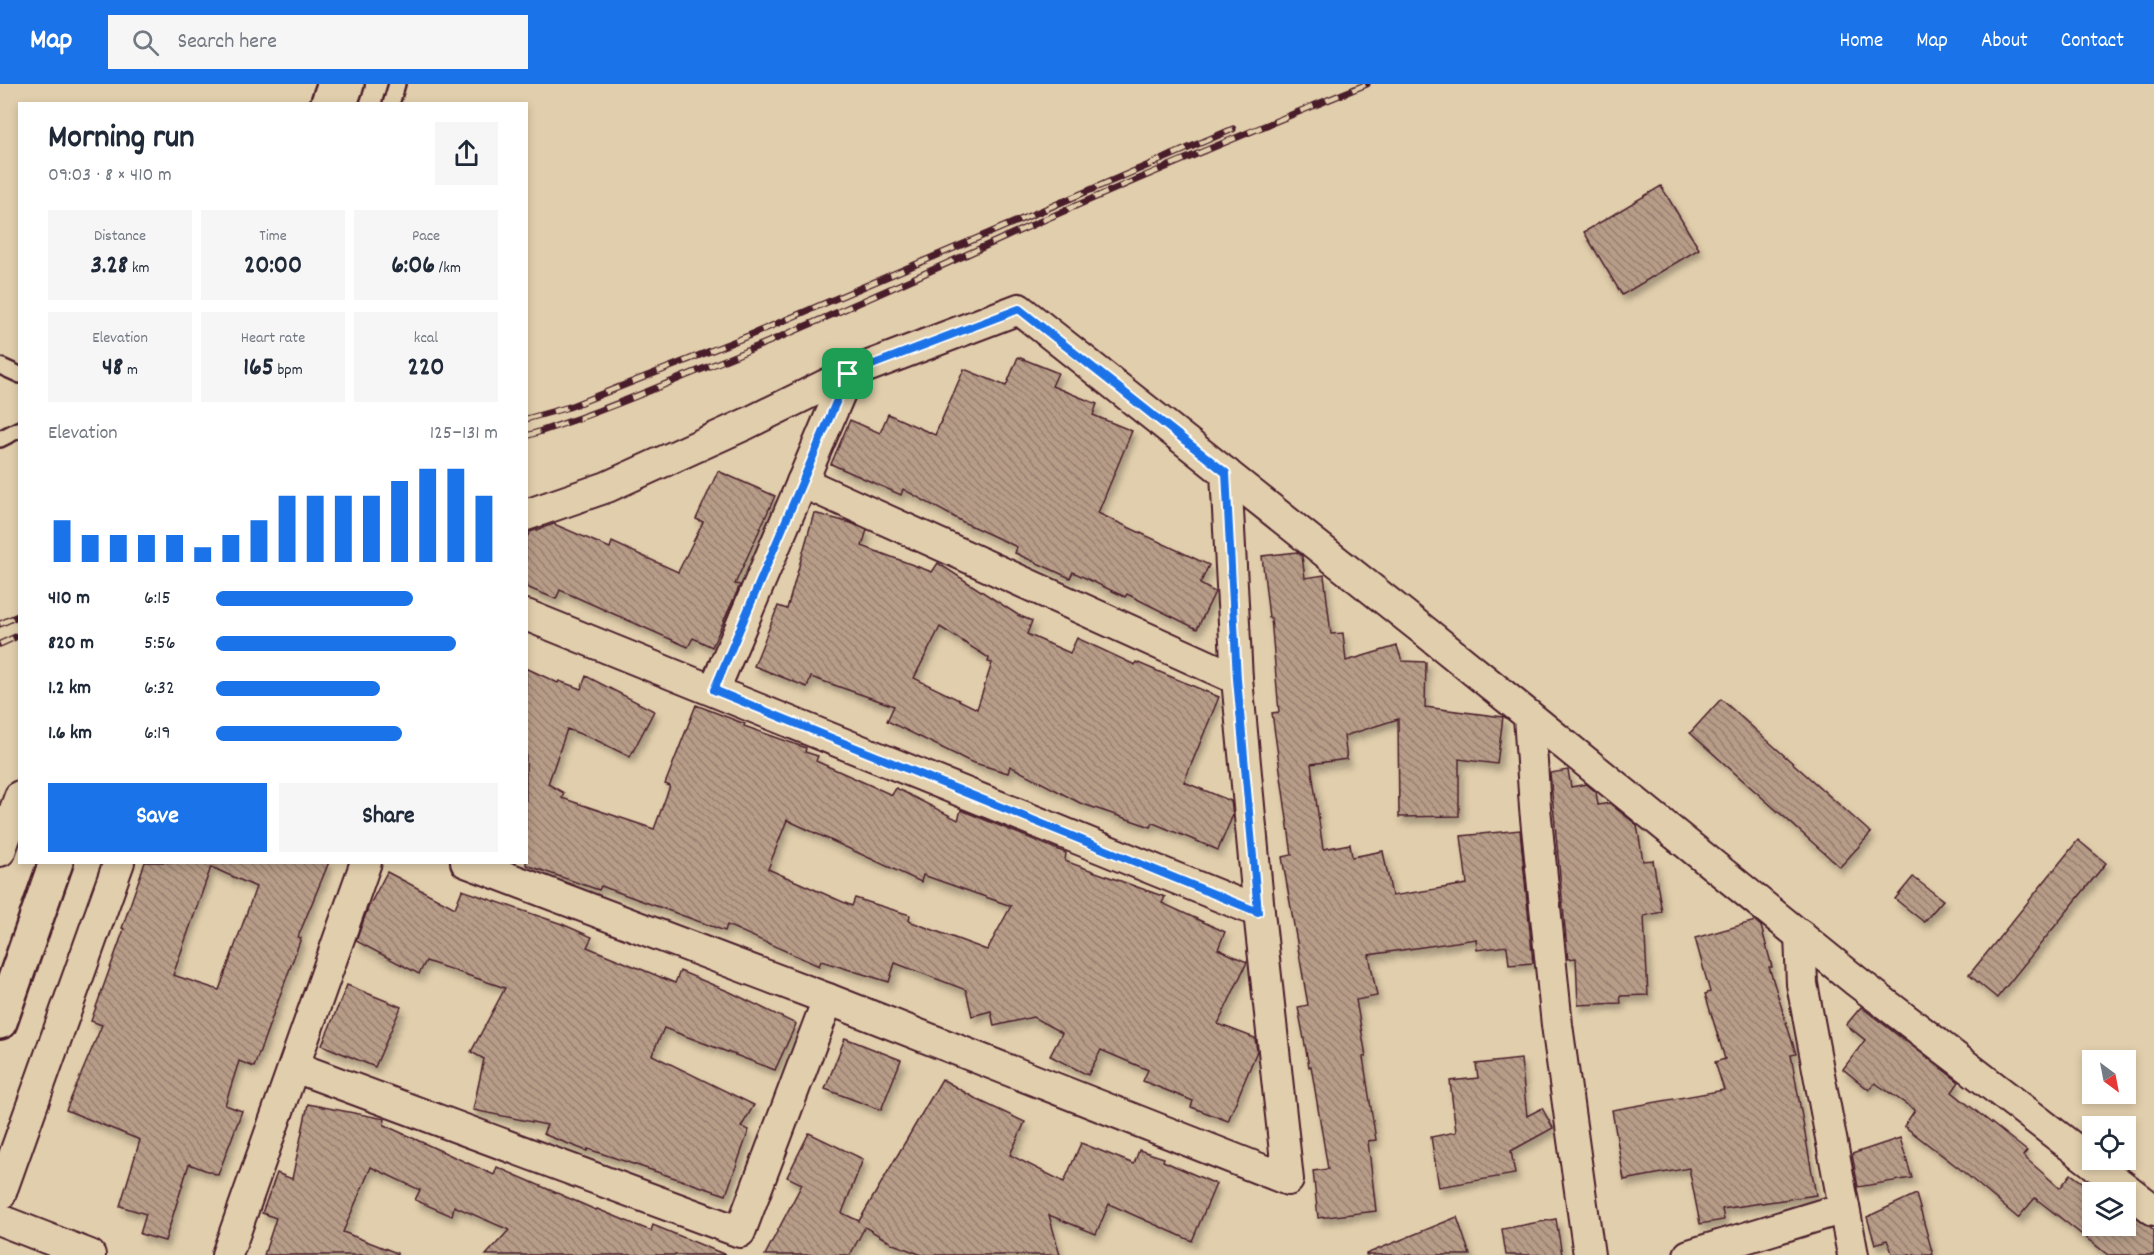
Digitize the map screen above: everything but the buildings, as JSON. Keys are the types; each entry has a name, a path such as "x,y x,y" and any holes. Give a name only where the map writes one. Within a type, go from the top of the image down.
{"main road":[{"path":"0,1022 55,864"}],"street":[{"path":"528,514 607,487 746,424 848,374 1019,309 1529,716 1856,981 2154,1210"},
{"path":"714,690 848,374"},
{"path":"471,864 828,999 1288,1180 1258,912 1237,679 1226,473"},
{"path":"802,482 1237,679"},
{"path":"528,616 1258,912"},
{"path":"1529,716 1535,808 1557,1025 1589,1255"},
{"path":"0,851 18,802"},
{"path":"0,1195 118,864"},
{"path":"227,1255 365,864"},
{"path":"1800,935 1802,984 1853,1255"},
{"path":"295,1067 740,1232 828,999"},
{"path":"1689,1255 1844,1208"},
{"path":"0,1220 90,1255"}],"lane":[{"path":"392,102 397,84"},
{"path":"0,366 18,374"},
{"path":"0,439 18,430"}],"railway":[{"path":"528,435 607,408 770,341 1107,192 1367,84"},
{"path":"528,418 569,407 748,336 1233,129"},
{"path":"0,624 18,616"},
{"path":"0,644 18,636"}],"route":[{"path":"1019,309 1226,473 1237,679 1258,912 714,690 848,374 1019,309"}]}
